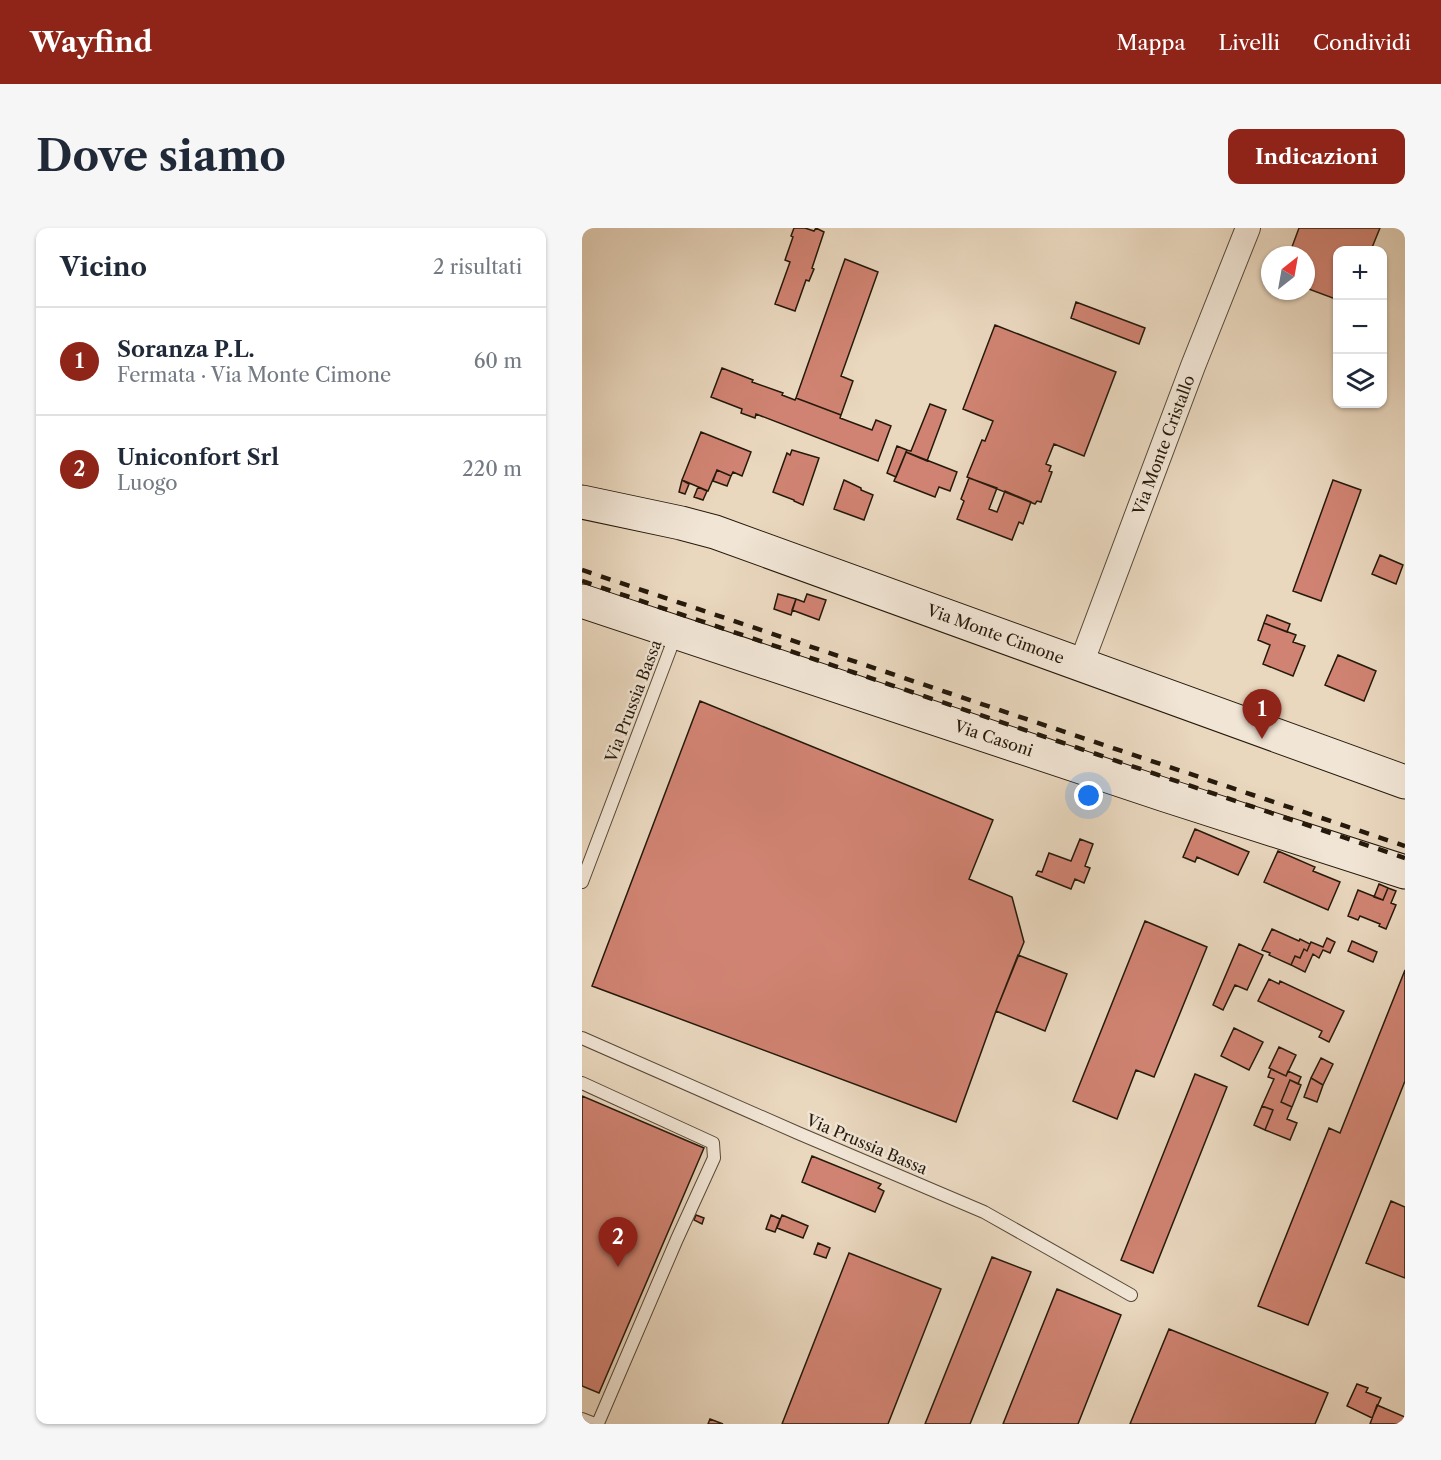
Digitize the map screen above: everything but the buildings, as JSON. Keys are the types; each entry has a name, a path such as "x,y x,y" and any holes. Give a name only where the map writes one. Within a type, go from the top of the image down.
{"street":[{"name":"Via Monte Cristallo","path":"1081,664 1193,366 1248,228"},
{"name":"Via Monte Cimone","path":"588,503 715,532 1405,782"},
{"name":"Via Casoni","path":"582,601 1165,795 1405,872"}],"lane":[{"name":"Via Prussia Bassa","path":"582,882 676,633"},
{"name":"Via Prussia Bassa","path":"582,1038 984,1212 1131,1295"},
{"path":"582,1083 713,1143 714,1158 599,1421 596,1424 582,1419"}],"railway":[{"path":"582,570 1405,846"},
{"path":"582,581 1405,858"}],"place":[{"name":"Soranza P.L.","path":"1262,739"},
{"name":"Uniconfort Srl","path":"618,1267"}]}
